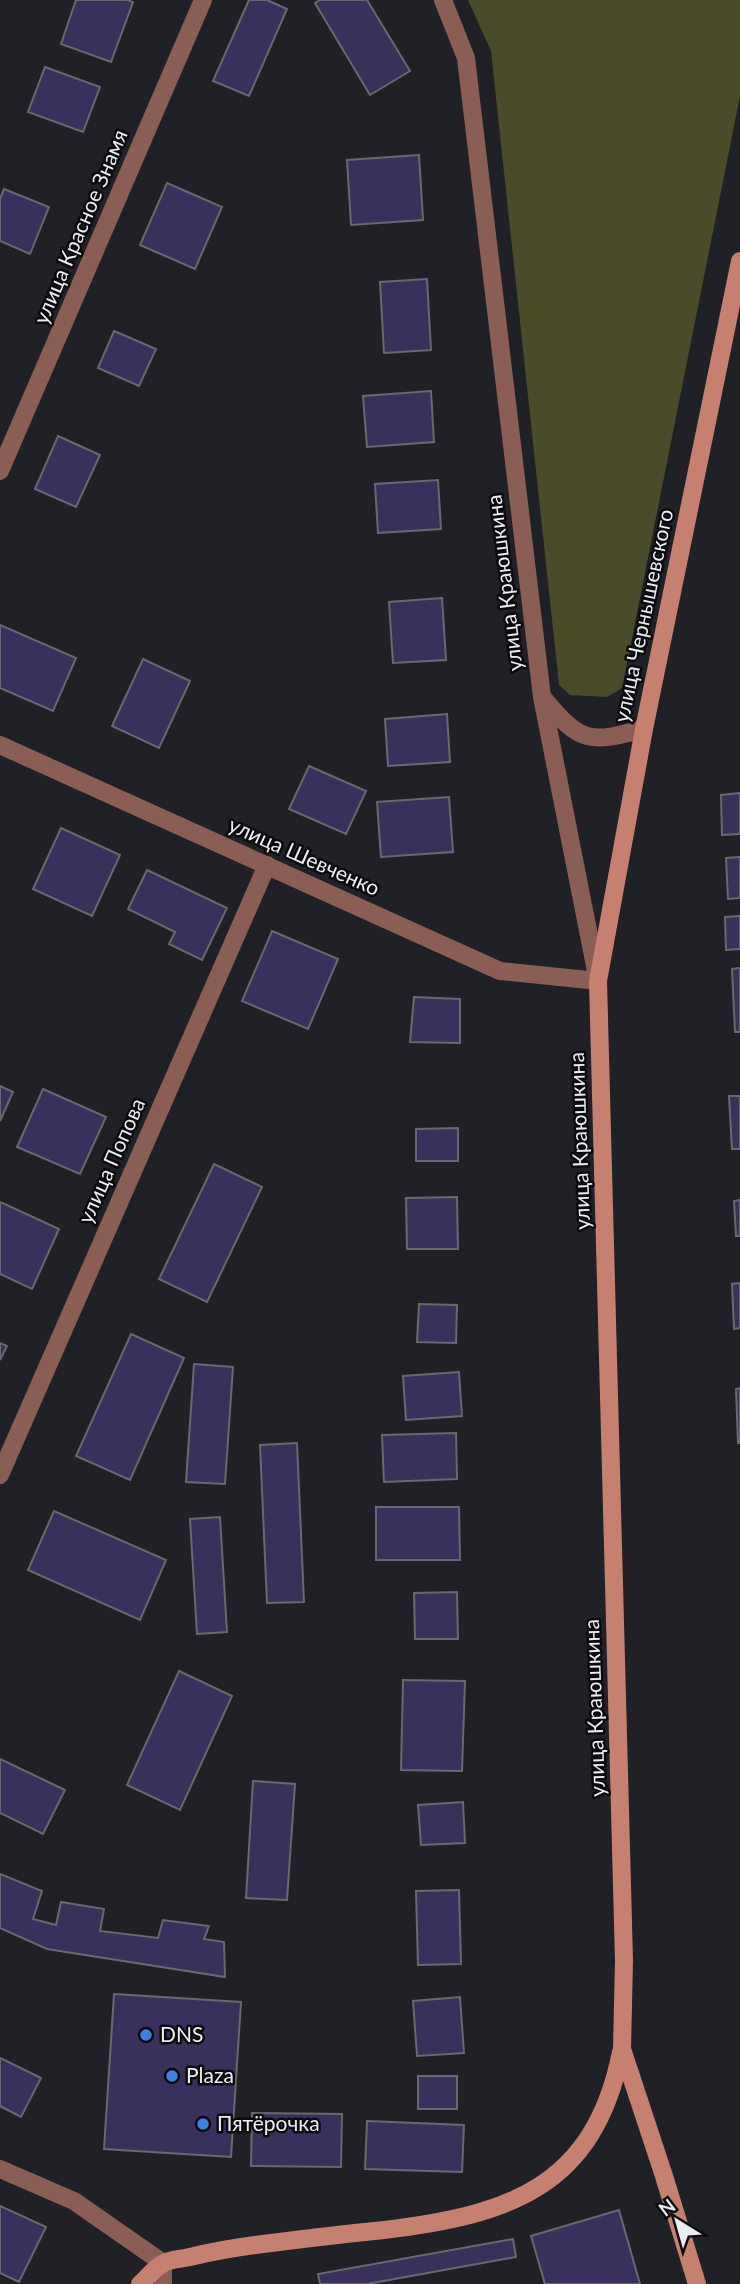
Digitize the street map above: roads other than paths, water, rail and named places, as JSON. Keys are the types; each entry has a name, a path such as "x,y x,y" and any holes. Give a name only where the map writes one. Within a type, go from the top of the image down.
{"main road":[{"name":"улица Чернышевского","path":"598,981 644,729 737,288 740,261"},
{"name":"улица Краюшкина","path":"598,981 624,1961 622,2049 697,2284"},
{"path":"140,2284 163,2263 227,2248 433,2224 477,2214 517,2200 550,2179 592,2134 607,2105 622,2049"}],"street":[{"name":"улица Красное Знамя","path":"0,471 203,0"},
{"name":"улица Краюшкина","path":"443,0 466,58 542,697 598,981"},
{"path":"542,697 565,724 603,740 644,729"},
{"name":"улица Шевченко","path":"0,745 500,971 598,981"},
{"name":"улица Попова","path":"0,1475 267,866"},
{"path":"0,2169 74,2201 163,2263 163,2284"}],"place":[{"name":"DNS","path":"146,2035"},
{"name":"Plaza","path":"172,2076"},
{"name":"Пятёрочка","path":"203,2124"}]}
